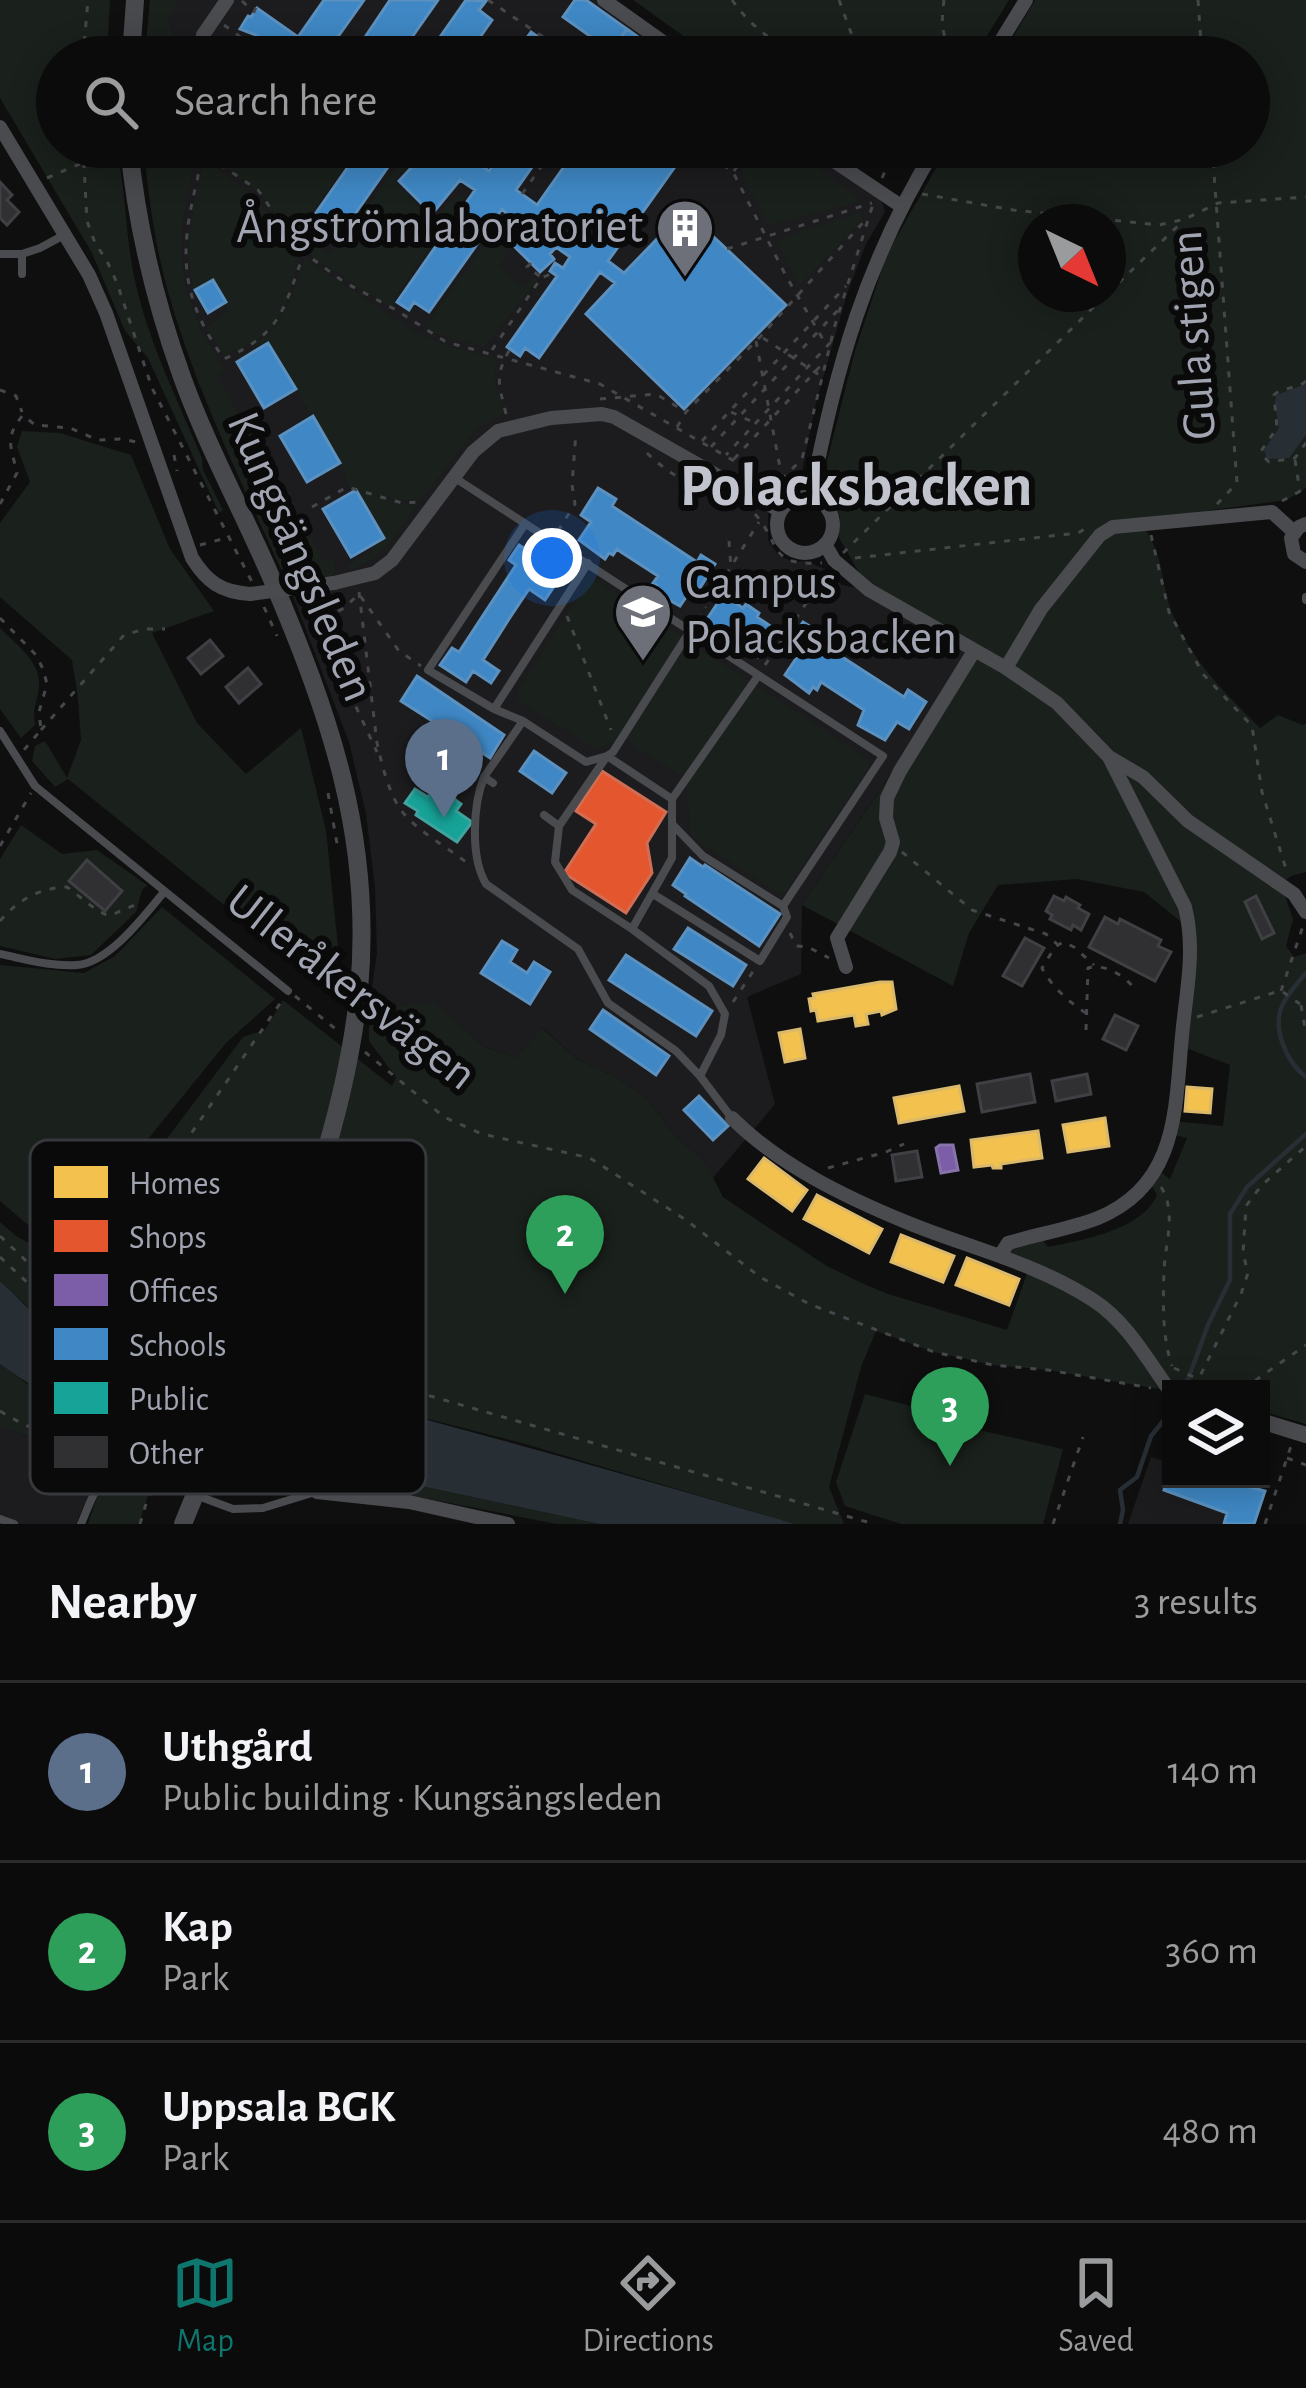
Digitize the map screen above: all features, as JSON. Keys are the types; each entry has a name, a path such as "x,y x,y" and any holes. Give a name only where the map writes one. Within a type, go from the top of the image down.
{"main road":[{"path":"132,36 135,0"},
{"name":"Kungsängsleden","path":"132,168 143,248 176,359 271,578 335,742 352,814 361,887 362,952 353,1050 330,1140"},
{"name":"Kungsängsleden","path":"183,1524 195,1494"}],"street":[{"path":"202,34 227,0"},
{"path":"604,0 655,36"},
{"path":"1004,36 1026,0"},
{"path":"0,127 89,275 192,558 219,589 357,586 392,560 473,452 498,431 527,422 614,417 769,512 787,547 814,552 831,535 832,518 821,501 812,497 794,498 769,512"},
{"path":"841,168 876,196 902,206"},
{"path":"812,497 828,413 859,305 878,255 923,168"},
{"path":"1006,668 1041,609 1089,545 1113,527 1272,512 1300,528 1292,548 1306,562"},
{"path":"825,544 834,560 869,590 1006,668 1057,704 1109,758 1143,777 1188,821 1294,894 1306,912"},
{"path":"845,967 837,938 890,851 887,797 974,651"},
{"path":"1001,1254 1008,1243 1097,1218 1124,1204 1153,1175 1171,1134 1192,961 1190,929 1185,907 1109,758"},
{"path":"732,1118 749,1136 809,1174 908,1222 1001,1254 1093,1300 1128,1330 1163,1380"},
{"path":"1270,1424 1301,1434"},
{"path":"335,1494 409,1502 508,1524"}],"lane":[{"path":"0,254 22,254 65,235"},
{"path":"22,254 22,274"},
{"path":"454,478 883,756 783,906"},
{"path":"525,524 428,670 586,762 607,756"},
{"path":"494,709 588,563"},
{"path":"690,631 560,826 555,862 572,890 709,986 725,1014 721,1035 700,1076"},
{"path":"632,929 672,858 672,800 758,676"},
{"path":"523,722 475,801 478,872 486,884 578,949 608,1003 676,1052 732,1118"},
{"name":"Ulleråkersvägen","path":"0,731 35,786 161,896 288,991"},
{"path":"607,756 672,800"},
{"path":"544,815 560,826"},
{"path":"653,894 760,961 788,917 783,906 704,856 673,825"},
{"path":"0,954 47,964 94,962 161,896"},
{"path":"81,1524 95,1494"},
{"path":"194,1494 233,1509 263,1508 309,1494"},
{"path":"0,1520 14,1524"}],"path":[{"path":"85,36 88,0"},
{"path":"241,0 254,12 259,0"},
{"path":"488,0 542,36"},
{"path":"732,0 764,36"},
{"path":"839,0 852,36"},
{"path":"944,0 944,36"},
{"path":"1198,0 1201,36"},
{"path":"222,24 239,36"},
{"path":"36,183 72,168"},
{"path":"84,168 87,221 117,283 152,388 217,511 252,591"},
{"path":"198,168 187,218 190,297 224,359 270,332 290,296 306,236"},
{"path":"225,168 258,190 302,250 344,282 446,342 600,383 776,485"},
{"path":"522,194 540,168"},
{"path":"728,168 818,331 830,343"},
{"path":"733,172 736,168"},
{"path":"887,168 840,308 802,459 776,485 769,540 785,558 801,564 1078,533 1097,524"},
{"path":"1214,168 1218,203 1306,197"},
{"name":"Gula stigen","path":"910,190 1013,210 1159,225 1185,220 1218,203 1237,483 1212,510"},
{"path":"727,249 876,196"},
{"path":"676,429 686,412 759,339 869,215"},
{"path":"1126,276 1185,220"},
{"path":"531,263 527,267 542,278"},
{"path":"490,353 542,278 554,273"},
{"path":"700,442 848,285"},
{"path":"396,310 399,303"},
{"path":"710,448 840,308"},
{"path":"779,644 834,560 1089,312"},
{"path":"759,339 822,376"},
{"path":"759,339 782,479"},
{"path":"724,456 830,343"},
{"path":"506,415 497,384 510,349"},
{"path":"733,460 826,359"},
{"path":"1306,381 1274,395 1277,428 1262,452 1264,460 1294,458 1306,443"},
{"path":"0,390 16,396 23,415 35,425 184,453"},
{"path":"598,400 656,394 686,412"},
{"path":"730,411 773,431"},
{"path":"0,504 17,473 11,430 23,415"},
{"path":"558,545 557,532 575,504 572,485 578,416"},
{"path":"645,452 706,491 731,496"},
{"path":"1294,458 1300,493"},
{"path":"312,507 347,487 403,503 422,502"},
{"path":"745,504 769,512"},
{"path":"710,600 769,512"},
{"path":"1151,524 1169,612 1203,674 1252,726 1262,792 1294,894"},
{"path":"199,546 229,537"},
{"path":"729,541 731,568"},
{"path":"357,586 344,608 314,625 380,758 400,811 478,872"},
{"path":"357,586 399,651 428,670"},
{"path":"357,586 380,758"},
{"path":"562,602 611,731 622,738"},
{"path":"690,631 706,607"},
{"path":"264,608 281,646"},
{"path":"0,618 43,669 47,683 38,712 40,730"},
{"path":"17,757 124,635 165,629"},
{"path":"758,676 774,652"},
{"path":"325,777 341,864"},
{"path":"0,846 35,786"},
{"path":"892,842 973,910 1046,934 1058,945"},
{"path":"0,921 34,894 59,887 67,887 110,916 161,896"},
{"path":"786,920 796,946 808,947 845,967"},
{"path":"1281,991 1305,922"},
{"path":"1086,1013 1074,1006 1042,968 1063,942 1094,965 1120,976 1137,992"},
{"path":"1086,1030 1088,968 1094,965"},
{"path":"737,995 750,977"},
{"path":"189,1140 288,991"},
{"name":"Ulleråkersvägen","path":"288,991 346,1037"},
{"path":"1183,1022 1281,991 1304,1004 1306,1034"},
{"name":"Ulleråkersvägen","path":"362,1050 444,1118 482,1134 590,1158 668,1208 760,1277 809,1304 934,1352 1162,1390"},
{"path":"809,1174 904,1144"},
{"path":"1153,1175 1166,1196 1168,1212 1163,1313 1167,1353 1172,1367 1200,1380 1248,1273 1243,1253 1246,1206 1306,1146"},
{"path":"0,1236 30,1265"},
{"path":"0,1257 30,1285"},
{"path":"1256,1380 1306,1345"},
{"path":"426,1395 874,1524"},
{"path":"0,1411 30,1426"},
{"path":"1265,1524 1287,1458 1301,1434"},
{"path":"1053,1524 1083,1437"},
{"path":"1287,1458 1306,1465"}],"shaded area":[{"path":"0,0 110,0 108,36 36,36 36,159 0,98"},
{"path":"150,0 604,0 655,36 147,36"},
{"path":"150,0 179,0 169,22 176,36 147,36"},
{"path":"633,0 1009,0 987,36 684,36"},
{"path":"1035,0 1306,0 1306,488 1287,500 1142,525 1155,547 1173,615 1210,676 1260,728 1278,715 1306,723 1306,872 1281,884 1293,919 1286,946 1294,957 1306,953 1306,1424 1270,1414 1270,1380 1162,1380 1162,1390 993,1365 934,1352 876,1331 861,1367 829,1487 844,1524 795,1524 426,1418 426,1140 166,1140 243,1037 265,1030 283,1000 392,1086 396,1077 369,1041 369,1008 434,1003 486,1048 516,1057 542,1028 577,1059 618,1078 647,1099 675,1135 705,1162 723,1197 827,1266 888,1294 1007,1330 1029,1268 1001,1254 1038,1234 1048,1247 1125,1225 1157,1195 1149,1181 1158,1170 1170,1179 1187,1138 1171,1134 1173,1121 1223,1126 1230,1065 1181,1046 1190,929 1144,892 1077,879 998,885 969,933 953,986 802,905 974,652 869,590 839,538 840,517 828,489 827,461 855,351 887,254 936,168 1270,168 1270,36 1014,36"},
{"path":"42,168 120,168 140,299 203,470 223,510 219,513 148,358 125,331 92,253"},
{"name":"Campus Polacksbacken","path":"147,168 846,168 878,189 885,212 866,244 847,294 816,403 799,486 782,488 768,500 768,540 779,556 825,569 842,585 869,590 974,651 802,905 801,974 747,997 775,1104 713,1178 705,1162 675,1135 647,1099 618,1078 577,1059 543,1028 516,1057 486,1048 434,1004 369,1008 377,953 375,887 366,814 349,742 286,578 198,382 158,248"},
{"path":"147,168 192,168 181,243 189,300 225,370 217,376 324,561 333,561 336,568 331,578 287,582 193,367 168,292"},
{"path":"202,168 216,168 255,197 299,254 276,323 224,356 206,327 229,311 213,280 195,290 198,302 190,271 190,236"},
{"path":"226,168 344,168 295,243 258,192"},
{"path":"395,168 407,168 394,182 432,220 459,193 465,199 392,308 308,254 316,243 329,255"},
{"path":"744,168 817,168 858,197 858,202 768,225 741,172"},
{"path":"860,212 862,221 799,286 776,240"},
{"path":"503,218 515,239 505,248 509,253 499,266 523,288 537,280 485,347 428,331 427,325"},
{"path":"304,258 413,331 497,359 495,381 503,414 478,427 421,499 404,501 373,494 403,505 418,503 381,552 350,570 347,565 372,551 370,546 383,537 269,343 260,347 257,343 282,316"},
{"path":"1306,384 1306,435 1289,458 1267,459 1264,450 1279,428 1276,395"},
{"path":"22,431 60,433 131,455 170,549 214,611 152,633 197,723 246,774 301,728 326,830 338,947 323,985 68,779 55,787 32,761 35,746 45,741 67,778 81,740 72,660 0,597 0,523 30,482 17,447"},
{"path":"591,577 869,760 868,769 783,896 691,837 686,779 622,738 596,749 518,701 518,690"},
{"path":"0,628 26,654 39,677 35,725 21,738 0,709"},
{"path":"21,825 62,854 97,850 147,885 136,912 91,955 55,959 0,946 0,859"},
{"path":"162,907 275,999 226,1043 147,1140 30,1140 30,1227 0,1201 0,965 84,973 115,956"},
{"path":"0,1222 30,1243 30,1309 0,1281"},
{"path":"0,1281 30,1310 30,1383 0,1364"},
{"path":"0,1364 30,1386 30,1437 0,1427"},
{"path":"865,1394 979,1424 979,1430 1063,1449 1043,1524 901,1524 845,1506 836,1482"},
{"path":"426,1420 795,1524 599,1524 426,1487"},
{"path":"0,1427 30,1437 30,1494 89,1494 76,1524 0,1524"},
{"path":"1151,1457 1162,1460 1162,1488 1267,1490 1256,1524 1128,1524"},
{"path":"426,1487 599,1524 557,1524 403,1494 426,1494"},
{"path":"98,1494 148,1494 139,1524 88,1524"}],"building: Homes":[{"path":"892,982 896,1009 882,1015 881,1011 866,1014 868,1024 856,1026 854,1015 818,1021 816,1010 811,1011 813,994"},
{"path":"800,1029 805,1058 785,1062 779,1033"},
{"path":"959,1086 964,1111 899,1123 894,1098"},
{"path":"1187,1087 1212,1089 1210,1113 1185,1111"},
{"path":"1105,1118 1109,1146 1068,1152 1063,1125"},
{"path":"1038,1131 1042,1158 1001,1164 1001,1168 974,1167 971,1140"},
{"path":"764,1158 807,1190 792,1211 748,1179"},
{"path":"817,1195 882,1229 869,1253 804,1219"},
{"path":"901,1235 954,1256 943,1282 891,1262"},
{"path":"967,1258 1019,1279 1009,1305 956,1285"}],"building: Shops":[{"path":"602,771 666,812 647,843 652,873 626,913 564,873 596,824 576,811"}],"building: Offices":[{"path":"953,1145 958,1170 941,1173 936,1148"}],"building: Schools":[{"name":"Ångströmlaboratoriet","path":"324,0 364,0 338,36 299,36"},
{"name":"Ångströmlaboratoriet","path":"390,0 438,0 413,36 366,36"},
{"path":"466,0 486,1 479,10 492,20 481,36 441,36"},
{"path":"575,0 586,0 627,29 622,36 590,36 563,17"},
{"name":"Ångströmlaboratoriet","path":"257,8 297,36 257,36 240,29"},
{"name":"Ångströmlaboratoriet","path":"347,168 387,168 334,244 321,235 316,243 302,233"},
{"name":"Ångströmlaboratoriet","path":"411,168 531,168 516,190 537,205 563,168 674,168 608,261 624,273 685,210 786,305 684,409 586,314 615,283 600,272 539,358 525,348 520,356 507,347 557,276 550,271 555,263 563,268 570,257 556,247 550,254 554,259 540,272 511,243 515,239 508,231 516,223 502,209 429,312 414,302 409,310 397,302 475,190 460,180 432,214 399,181"},
{"path":"213,280 226,302 208,313 195,290"},
{"path":"268,343 296,389 264,408 237,362"},
{"path":"313,416 340,463 307,482 280,436"},
{"path":"598,488 616,499 612,506 697,562 701,555 715,564 698,591 692,588 680,606 653,591 658,576 617,549 605,559 579,540 591,522 581,515"},
{"path":"356,490 384,538 351,557 323,509"},
{"path":"519,545 544,561 538,570 557,582 545,600 529,589 509,619 483,660 499,671 491,683 473,671 466,682 440,665 452,648 459,652 516,565 509,560"},
{"path":"723,595 743,608 746,604 776,630 758,657 736,642 734,646 705,622"},
{"path":"803,622 821,633 816,640 904,697 908,690 926,702 909,729 897,722 885,740 858,725 864,710 821,682 809,693 785,675 797,657 785,649"},
{"path":"417,676 504,735 490,758 401,701"},
{"path":"534,751 566,773 552,793 520,771"},
{"path":"690,858 780,914 759,946 673,885"},
{"path":"688,928 746,965 733,986 674,949"},
{"path":"502,941 517,950 510,962 527,973 534,962 550,972 530,1004 481,973"},
{"path":"626,955 712,1011 696,1036 609,980"},
{"path":"603,1010 669,1056 656,1075 590,1029"},
{"path":"699,1096 728,1126 713,1140 684,1110"},
{"path":"1164,1490 1265,1491 1254,1524 1224,1524 1227,1513"}],"building: Public":[{"path":"415,789 444,802 449,795 461,804 456,811 472,822 457,842 405,803"}],"building: Other":[{"path":"0,182 12,195 7,200 19,212 7,225 0,218"},
{"path":"210,640 223,656 201,674 188,658"},
{"path":"248,668 261,684 239,703 226,687"},
{"path":"87,860 122,891 105,911 69,881"},
{"path":"1054,896 1064,901 1066,897 1089,914 1081,930 1050,919 1046,911"},
{"path":"1256,896 1274,933 1262,939 1245,902"},
{"path":"1105,917 1118,924 1120,919 1161,940 1158,946 1171,952 1155,981 1089,947"},
{"path":"1025,938 1044,948 1022,986 1003,976"},
{"path":"1115,1015 1138,1026 1126,1050 1103,1039"},
{"path":"1030,1074 1035,1102 982,1112 977,1084"},
{"path":"1087,1074 1091,1094 1056,1101 1052,1081"},
{"path":"917,1151 922,1177 896,1181 892,1155"}],"waterway":[{"path":"1306,973 1279,1015 1287,1054 1306,1077"},
{"path":"1188,1380 1230,1280 1230,1214 1247,1187 1306,1134"},
{"path":"1120,1524 1120,1490 1137,1477 1151,1436 1162,1423"}],"place":[{"name":"Ångströmlaboratoriet","path":"685,279"},
{"name":"Campus Polacksbacken","path":"643,663"},
{"name":"Uthgård","path":"444,818"},
{"name":"Kap","path":"565,1294"},
{"name":"Uppsala BGK","path":"950,1466"}],"district":[{"name":"Polacksbacken","path":"856,487"}]}
